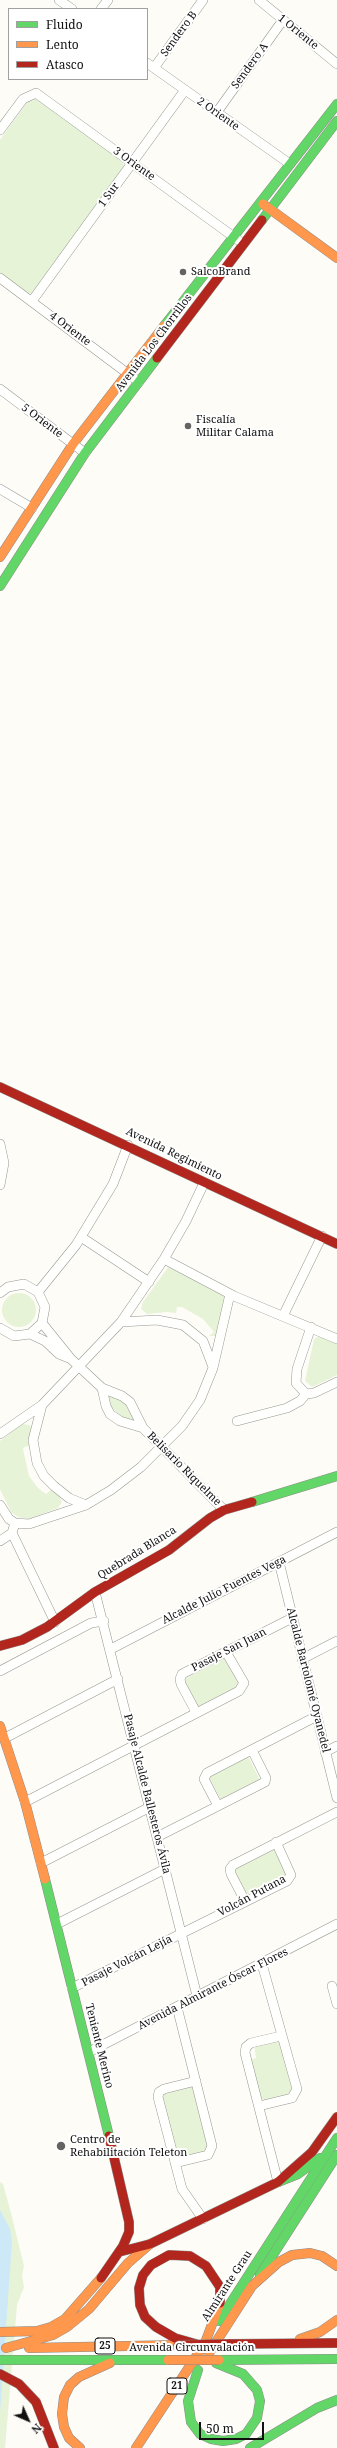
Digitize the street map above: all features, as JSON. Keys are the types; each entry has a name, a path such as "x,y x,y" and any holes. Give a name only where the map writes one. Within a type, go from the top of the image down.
{"main road":[{"name":"Avenida Los Chorrillos","path":"0,557 73,444 337,104"},
{"name":"Avenida Los Chorrillos","path":"0,586 85,453 337,122"},
{"path":"260,202 337,258"},
{"path":"188,296 198,304"},
{"name":"Avenida Regimiento","path":"0,1087 128,1145 204,1183 337,1244"},
{"name":"Quebrada Blanca","path":"0,1646 31,1636 55,1622 95,1592 169,1550 210,1518 224,1510 337,1476"},
{"name":"Teniente Merino","path":"0,1726 25,1802 57,1924 129,2222 128,2237 119,2252 73,2312 52,2327 30,2331 0,2332"},
{"path":"278,2182 312,2152 337,2117"},
{"name":"Almirante Grau","path":"136,2448 200,2344 337,2138"},
{"path":"119,2252 128,2248 150,2244 307,2168 331,2147"},
{"name":"Almirante Grau","path":"146,2448 337,2155"},
{"path":"129,2222 138,2237 150,2244"},
{"path":"34,2344 60,2332 76,2322 122,2270 150,2244"},
{"path":"179,2342 150,2322 142,2311 138,2294 143,2275 151,2265 163,2257 176,2254 190,2256 206,2266 220,2287 221,2300 218,2313 200,2344"},
{"path":"252,2286 279,2262 292,2255 316,2254 337,2266"},
{"path":"278,2343 312,2335 337,2320"},
{"name":"Avenida Circunvalación","path":"3,2348 34,2344 179,2342 200,2344 337,2343"},
{"name":"Avenida Circunvalación","path":"0,2360 217,2361 337,2359"},
{"path":"80,2448 69,2438 62,2421 62,2405 67,2390 75,2380 85,2373 125,2360"},
{"path":"198,2370 188,2402 188,2413 191,2422 200,2434 211,2439 223,2441 236,2439 246,2434 257,2418 260,2401 257,2390 243,2374 217,2361"},
{"path":"0,2374 14,2380 31,2395 43,2414 54,2448"},
{"path":"250,2448 317,2408 337,2400"},
{"path":"126,2447 148,2429"}],"street":[{"path":"102,8 108,0"},
{"name":"Sendero B","path":"150,65 203,0"},
{"name":"1 Oriente","path":"259,0 337,64"},
{"path":"63,1 71,8"},
{"name":"Sendero A","path":"217,112 283,20"},
{"name":"2 Oriente","path":"150,65 290,164"},
{"name":"1 Sur","path":"32,301 185,90"},
{"name":"3 Oriente","path":"0,130 23,99 36,93 244,244"},
{"name":"4 Oriente","path":"0,278 139,382"},
{"name":"5 Oriente","path":"0,391 85,453"},
{"path":"0,489 32,508"},
{"path":"0,1144 4,1163 0,1185"},
{"path":"38,1292 81,1237 112,1184 128,1145"},
{"path":"0,1434 42,1405 121,1322 164,1259 186,1221 204,1183"},
{"path":"283,1316 322,1236"},
{"path":"81,1237 149,1282"},
{"path":"164,1259 230,1294 337,1338"},
{"path":"0,1281 8,1287"},
{"path":"0,1293 8,1287 24,1284 38,1292 45,1307 42,1323 30,1334"},
{"path":"0,1505 9,1519 15,1523 29,1524 86,1505 112,1490 163,1446 200,1400 213,1368 230,1294"},
{"path":"121,1322 157,1320 183,1325 203,1341 213,1368"},
{"name":"Belisario Riquelme","path":"42,1323 71,1359 102,1388 122,1396 130,1402 143,1428 163,1446 224,1510"},
{"path":"306,1394 296,1383 297,1369 311,1327"},
{"name":"Belisario Riquelme","path":"0,1328 14,1336 30,1334 45,1340 59,1354 71,1359"},
{"path":"237,1421 287,1408 300,1401 306,1394 314,1393 337,1382"},
{"name":"Belisario Riquelme","path":"102,1388 106,1406 110,1414 120,1421 143,1428"},
{"path":"42,1405 33,1440 37,1463 44,1476 54,1486 69,1498 86,1505"},
{"path":"0,1541 12,1533 15,1523"},
{"name":"Alcalde Julio Fuentes Vega","path":"111,1649 337,1532"},
{"path":"12,1533 55,1622"},
{"name":"Alcalde Bartolomé Oyanedel","path":"278,1562 337,1798"},
{"name":"Pasaje Alcalde Ballesteros Ávila","path":"95,1592 104,1621 197,1996"},
{"name":"Pasaje San Juan","path":"196,1712 180,1679 182,1674 292,1618"},
{"path":"0,1671 91,1623 104,1621"},
{"path":"302,1659 337,1641"},
{"path":"25,1802 242,1687 244,1683 226,1652"},
{"path":"5,1738 118,1679"},
{"path":"218,1806 204,1776 317,1716"},
{"path":"326,1752 337,1746"},
{"path":"157,1837 265,1782 266,1778 252,1750"},
{"path":"41,1864 150,1807"},
{"path":"245,1901 231,1874 230,1869 233,1864 337,1812"},
{"name":"Volcán Putana","path":"181,1933 290,1878 291,1874 276,1842"},
{"path":"57,1924 165,1869"},
{"name":"Avenida Almirante Óscar Flores","path":"89,2052 337,1924"},
{"name":"Pasaje Volcán Lejía","path":"72,1988 181,1933"},
{"path":"259,2106 292,2098 296,2094 297,2089 262,1964"},
{"path":"332,1986 337,2004"},
{"path":"175,2163 208,2155 212,2151 177,2007"},
{"path":"278,2182 245,2052 246,2047 281,2036"},
{"path":"196,2081 159,2092 158,2097 182,2189 203,2218"}],"green space":[{"path":"35,98 123,161 124,168 32,293 26,294 0,274 0,140 28,101"},
{"path":"169,1266 225,1296 221,1328 216,1336 209,1336 214,1332 203,1319 182,1307 177,1307 176,1313 167,1312 147,1314 141,1309 143,1302"},
{"path":"16,1293 22,1293 26,1294 33,1300 36,1310 35,1317 29,1324 22,1327 16,1327 12,1326 5,1320 2,1313 2,1307 3,1303 9,1296"},
{"path":"322,1335 337,1342 337,1375 312,1387 305,1381 314,1339"},
{"path":"107,1394 121,1399 134,1413 137,1423 126,1421 111,1407"},
{"path":"22,1424 29,1425 33,1429 30,1446 24,1447 23,1449 29,1476 38,1488 46,1494 51,1490 59,1496 62,1502 58,1508 29,1519 18,1517 11,1512 0,1489 0,1441"},
{"path":"226,1657 240,1686 198,1708 183,1680"},
{"path":"248,1756 260,1780 221,1800 208,1776"},
{"path":"274,1849 288,1878 247,1897 234,1869"},
{"path":"278,2037 292,2089 287,2097 267,2102 260,2097 250,2060 256,2058 254,2043"},
{"path":"192,2086 209,2151 178,2159 161,2095"},
{"path":"0,2182 3,2184 24,2266 22,2275 24,2287 17,2305 5,2448 0,2448"}],"water":[{"path":"0,2210 10,2229 12,2242 0,2412"}],"traffic: fast":[{"path":"164,326 337,104"},
{"path":"262,220 337,121"},
{"path":"0,586 85,453 157,358"},
{"path":"252,1502 337,1476"},
{"path":"45,1879 109,2136"},
{"path":"219,2321 337,2138"},
{"path":"260,2275 337,2155"},
{"path":"278,2182 298,2174 320,2158"},
{"path":"219,2360 337,2359"},
{"path":"0,2360 168,2360"},
{"path":"198,2370 188,2401 191,2422 200,2434 211,2439 223,2441 236,2439 246,2434 257,2418 260,2401 257,2390 243,2374 216,2363"},
{"path":"250,2448 317,2408 337,2400"}],"traffic: slow":[{"path":"263,204 337,258"},
{"path":"0,557 73,444 164,326"},
{"path":"0,1726 25,1802 45,1879"},
{"path":"6,2348 53,2335 67,2327 89,2309 128,2263 150,2244"},
{"path":"209,2353 252,2286 279,2262 292,2255 310,2253 322,2256 337,2266"},
{"path":"0,2332 37,2331 51,2327 65,2319 101,2278"},
{"path":"136,2448 205,2343 220,2303"},
{"path":"300,2339 320,2332 337,2320"},
{"path":"29,2348 178,2345"},
{"path":"168,2360 219,2360"},
{"path":"80,2448 69,2438 64,2427 62,2414 64,2397 70,2385 79,2377 110,2363"}],"traffic: jam":[{"path":"157,358 262,220"},
{"path":"0,1087 337,1244"},
{"path":"0,1646 22,1640 47,1627 95,1592 169,1550 210,1518 224,1510 252,1502"},
{"path":"119,2252 150,2244 278,2182 312,2152 337,2117"},
{"path":"101,2278 123,2246 129,2232 129,2222 109,2136"},
{"path":"196,2344 175,2338 156,2327 145,2317 140,2305 139,2288 143,2275 151,2265 169,2255 190,2256 206,2266 220,2287 220,2303"},
{"path":"229,2344 337,2343"},
{"path":"178,2345 229,2344"},
{"path":"0,2374 19,2384 36,2402 54,2448"}],"place":[{"name":"SalcoBrand","path":"183,272"},
{"name":"Fiscalía Militar Calama","path":"188,426"},
{"name":"Centro de Rehabilitación Teleton","path":"61,2146"}]}
